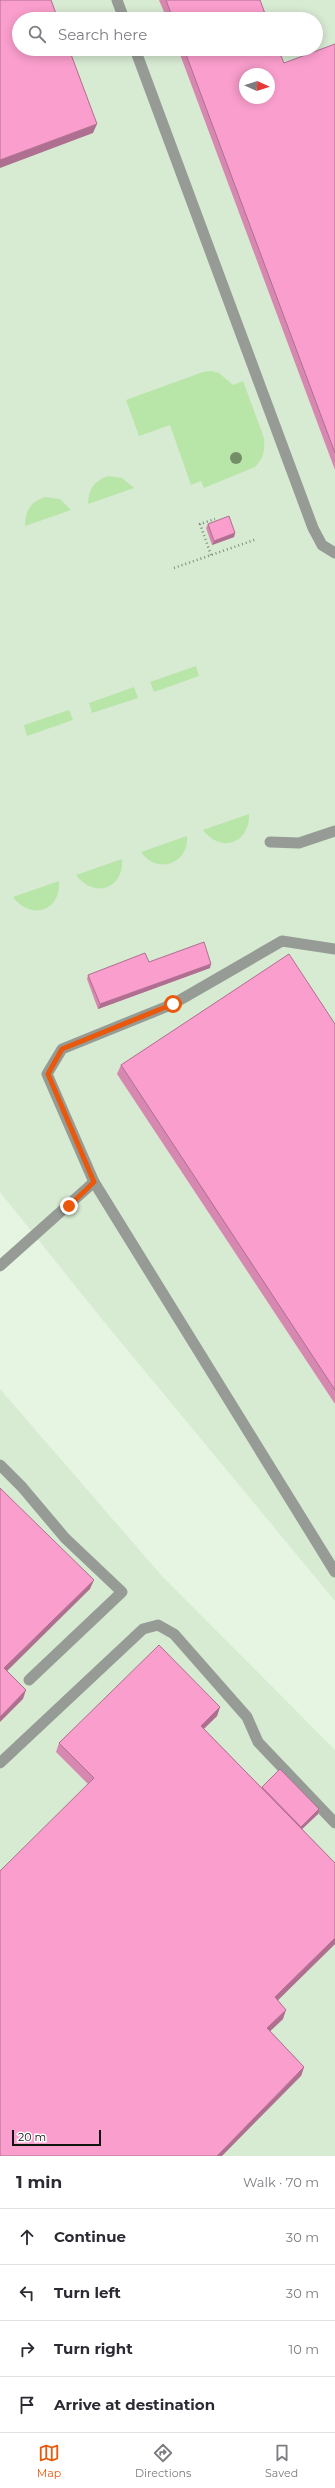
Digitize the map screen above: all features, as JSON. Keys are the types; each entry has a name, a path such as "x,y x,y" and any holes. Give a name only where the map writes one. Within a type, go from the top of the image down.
{"lane":[{"path":"117,0 121,12"},
{"path":"138,56 313,528 322,545 335,553"},
{"path":"270,842 299,843 335,831"},
{"path":"335,949 282,941 173,1004 62,1049 48,1074 94,1182 335,1572"},
{"path":"0,1266 94,1182"},
{"path":"0,1465 22,1487 65,1538 122,1592 29,1680"},
{"path":"0,1763 144,1629 158,1625 174,1634 247,1717 258,1742 335,1823"}],"path":[{"path":"211,555 200,524 215,519"},
{"path":"174,568 257,539"}],"shaded area":[{"path":"0,0 335,0 335,1601 101,1318 0,1192"},
{"path":"0,1389 161,1575 335,1750 335,2156 0,2156"}],"green space":[{"path":"211,371 219,373 233,385 243,381 264,438 264,446 262,457 255,467 204,488 201,481 191,485 170,425 139,436 126,400 203,372"},
{"path":"108,476 122,478 134,488 88,504 89,494 93,487 96,483"},
{"path":"45,497 60,499 71,510 25,526 29,508 32,504"},
{"path":"196,666 199,676 154,692 150,682"},
{"path":"134,687 138,698 92,713 89,703"},
{"path":"69,710 73,720 27,736 24,725"},
{"path":"249,814 245,832 240,838 233,842 218,842 203,830"},
{"path":"187,836 183,854 171,863 155,863 141,852"},
{"path":"122,859 118,878 113,884 106,887 91,887 76,875"},
{"path":"59,881 55,900 50,906 44,909 28,909 13,897"}],"building":[{"path":"0,0 51,0 55,12 12,12 12,56 72,56 97,124 0,160"},
{"path":"166,0 260,0 264,12 170,12"},
{"path":"335,44 335,453 187,56 281,56 284,63 303,56 323,56 323,48"},
{"path":"229,516 235,533 214,541 208,524"},
{"path":"204,942 211,964 100,1004 88,975 145,953 149,962"},
{"path":"289,954 335,1024 335,1390 121,1065"},
{"path":"0,1488 94,1580 4,1668 26,1690 0,1717"},
{"path":"159,1645 220,1707 201,1726 335,1863 335,1938 275,1997 286,2010 267,2028 304,2067 217,2156 0,2156 0,1871 94,1778 59,1743"},
{"path":"280,1769 319,1809 301,1827 262,1787"}],"route":[{"path":"69,1206 94,1182 48,1074 62,1049 173,1004"}]}
